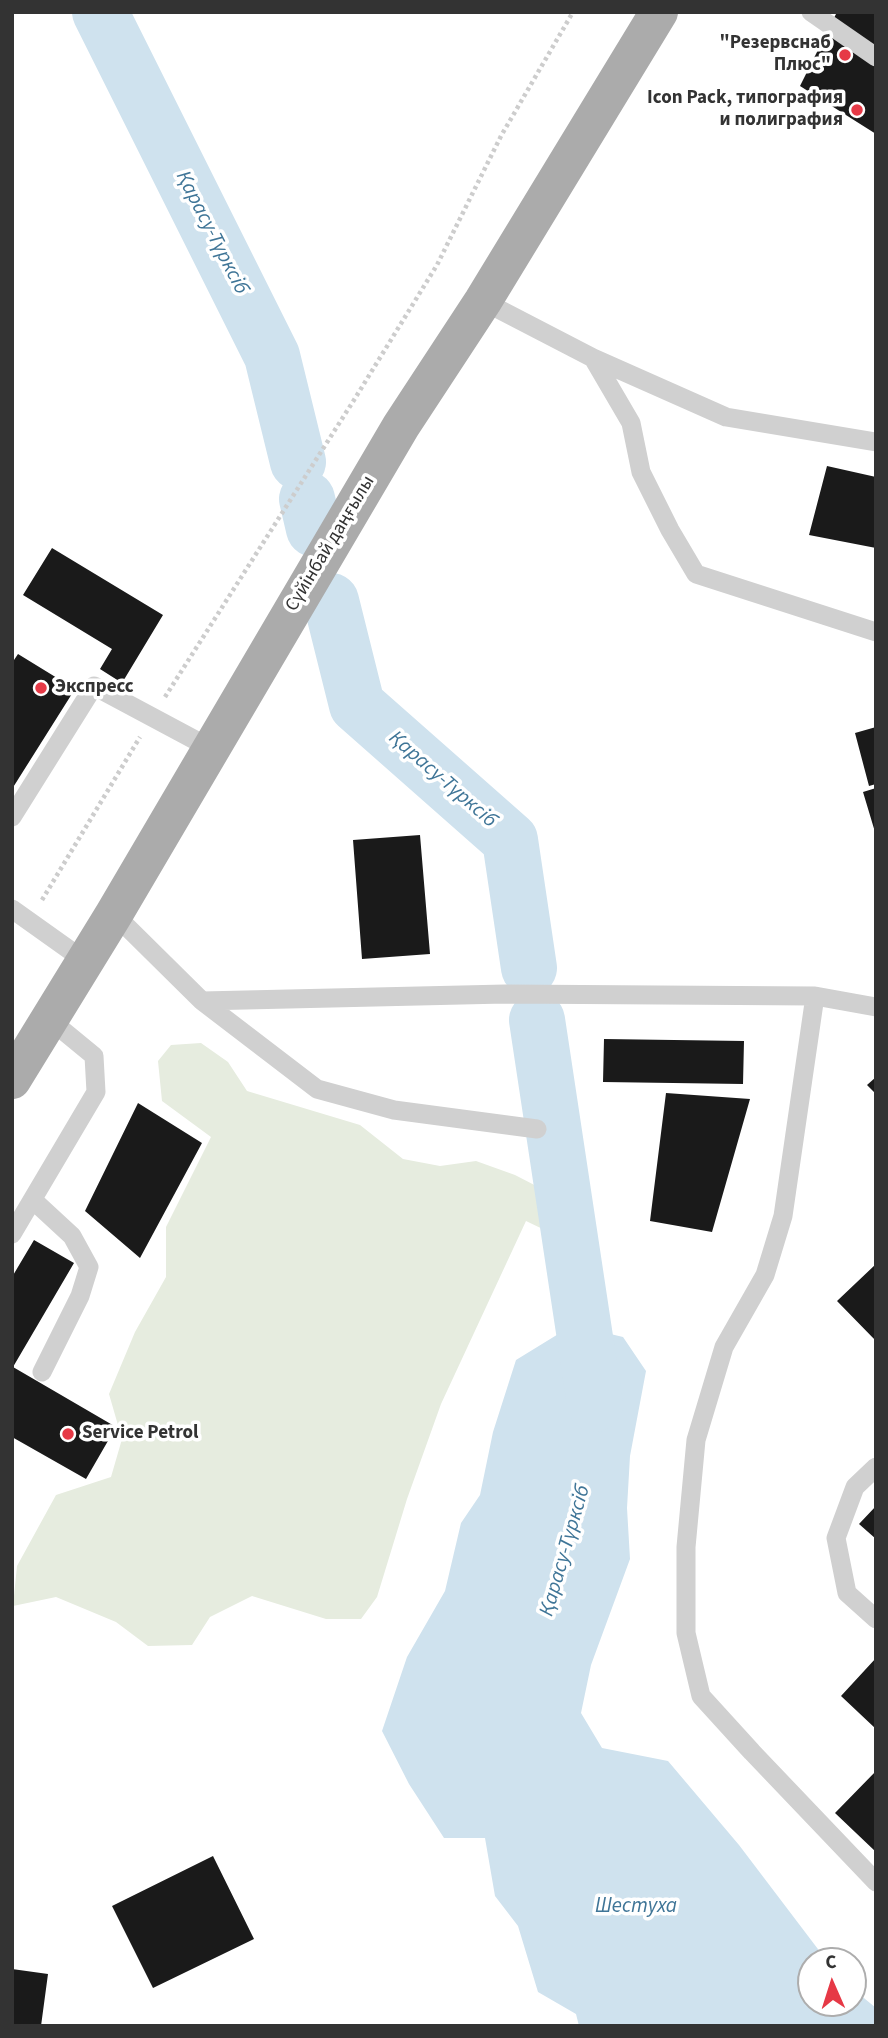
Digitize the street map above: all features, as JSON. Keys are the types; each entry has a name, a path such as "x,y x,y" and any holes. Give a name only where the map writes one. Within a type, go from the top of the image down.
{"main road":[{"name":"Сүйінбай даңғылы","path":"12,1080 114,914 401,426 483,301 659,12"}],"lane":[{"path":"811,12 876,57"},
{"path":"483,301 593,358 726,417 876,442"},
{"path":"593,358 631,423 641,472 696,574 876,632"},
{"path":"12,817 94,686 210,748"},
{"path":"12,909 85,961"},
{"path":"114,914 202,1001 317,1089 394,1110 537,1129"},
{"path":"202,1001 505,994 815,996 876,1007"},
{"path":"815,996 783,1216 765,1275 724,1346 695,1440 686,1547 686,1633 701,1696 876,1882"},
{"path":"12,1234 96,1092 94,1056 49,1019"},
{"path":"33,1200 72,1236 89,1267 80,1296 42,1372"},
{"path":"876,1467 855,1487 836,1538 847,1593 876,1619"}],"path":[{"path":"29,921 152,717 437,264 501,136 573,12"}],"shaded area":[{"path":"201,1043 228,1062 247,1091 360,1125 403,1159 440,1166 476,1161 515,1175 546,1191 580,1195 591,1219 579,1234 551,1233 526,1221 441,1404 407,1499 377,1597 361,1619 326,1619 252,1596 210,1617 192,1645 148,1646 116,1622 56,1597 13,1606 17,1566 56,1495 111,1477 122,1439 109,1394 135,1332 166,1277 166,1227 211,1137 162,1101 158,1061 171,1045"}],"water":[{"name":"Шестуха","path":"573,1325 623,1337 646,1371 630,1456 627,1508 630,1559 591,1665 581,1713 602,1748 668,1761 739,1845 816,1947 797,1947 797,2017 867,2017 867,2001 876,2008 876,2026 579,2026 576,2014 538,1992 518,1926 495,1896 485,1838 444,1838 409,1784 382,1731 407,1657 445,1591 461,1523 480,1495 493,1432 516,1360"}],"building":[{"name":"Icon Pack, типография и полиграфия","path":"837,12 876,12 876,134 800,86"},
{"path":"827,466 876,477 876,548 809,535"},
{"path":"52,548 163,615 122,683 100,669 112,649 23,595"},
{"path":"18,654 75,689 12,789 12,663"},
{"path":"876,727 876,784 869,786 855,733"},
{"path":"876,788 876,832 875,832 863,792"},
{"path":"420,835 430,954 362,959 353,840"},
{"path":"604,1039 744,1041 743,1084 603,1082"},
{"path":"876,1077 876,1094 867,1085"},
{"path":"666,1093 750,1099 712,1232 650,1221"},
{"path":"138,1103 202,1143 140,1258 85,1211"},
{"path":"34,1240 74,1263 13,1367 116,1427 86,1479 12,1437 12,1277"},
{"path":"876,1264 876,1341 837,1301"},
{"path":"876,1506 876,1539 859,1524"},
{"path":"876,1658 876,1729 841,1696"},
{"path":"876,1771 876,1852 835,1813"},
{"path":"213,1856 254,1939 153,1988 112,1906"},
{"path":"12,1969 48,1974 41,2026 12,2026"}],"waterway":[{"name":"Қарасу-Түрксіб","path":"100,12 272,356 298,462"},
{"name":"Қарасу-Түрксіб","path":"307,499 314,529"},
{"name":"Қарасу-Түрксіб","path":"331,601 357,705 510,840 529,968"},
{"name":"Қарасу-Түрксіб","path":"537,1020 595,1404"}],"place":[{"name":"\"Резервснаб Плюс\"","path":"845,55"},
{"name":"Icon Pack, типография и полиграфия","path":"857,110"},
{"name":"Экспресс","path":"41,688"},
{"name":"Service Petrol","path":"68,1434"}]}
